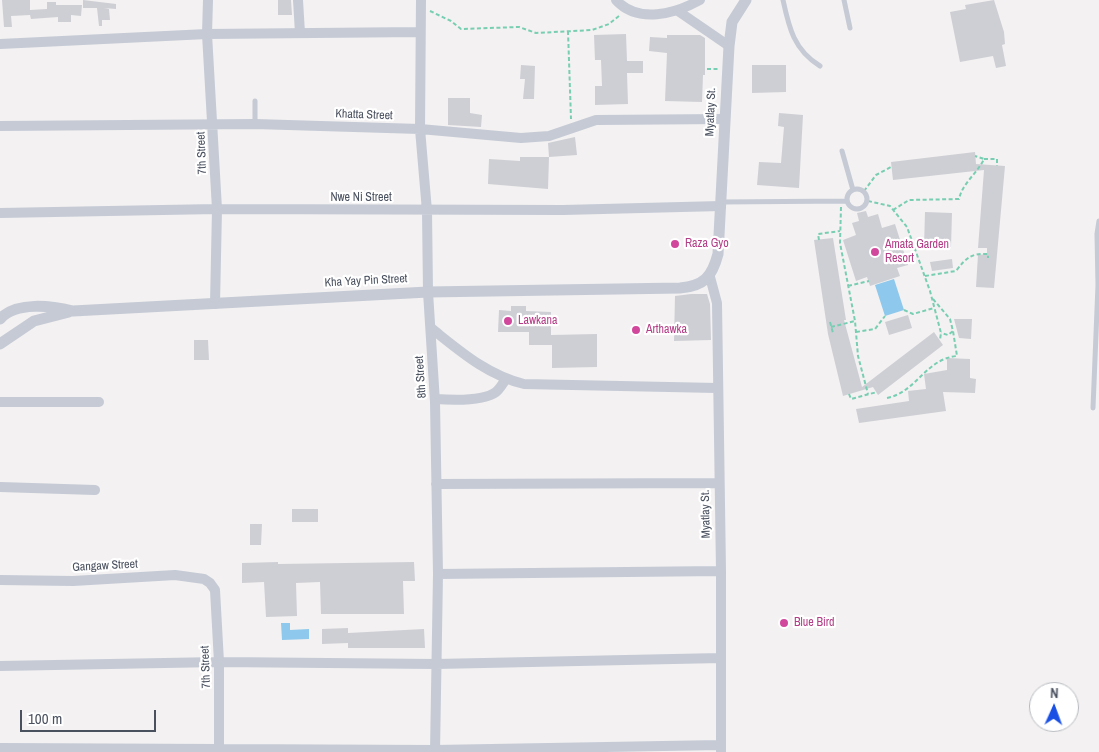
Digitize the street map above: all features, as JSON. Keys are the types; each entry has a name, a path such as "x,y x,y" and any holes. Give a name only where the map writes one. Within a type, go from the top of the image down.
{"street":[{"name":"7th Street","path":"208,0 217,209 215,304"},
{"path":"298,0 300,33"},
{"path":"616,0 627,10 643,14 678,11 700,0"},
{"name":"Myatlay St.","path":"721,749 721,571 716,302 710,277 718,254 726,69 731,30 736,15 746,0"},
{"name":"8th Street","path":"421,4 420,129 427,211 428,292 435,399 438,574 435,751"},
{"path":"678,11 729,46"},
{"path":"0,44 208,34 420,32"},
{"name":"Khatta Street","path":"0,126 255,124 420,129 522,138 549,136 596,120 724,118"},
{"name":"Nwe Ni Street","path":"0,213 217,209 427,211 721,204"},
{"name":"Kha Yay Pin Street","path":"0,320 3,316 24,308 45,306 73,311 428,292 680,288 696,286 710,277"},
{"path":"0,344 34,321 73,311"},
{"path":"431,328 464,354 506,379 524,384 717,388"},
{"path":"435,399 454,401 490,395 496,392 506,379"},
{"path":"0,402 98,402"},
{"path":"436,484 719,483"},
{"path":"0,487 95,490"},
{"path":"438,574 721,571"},
{"name":"Gangaw Street","path":"0,580 73,581 175,575 204,579 210,583"},
{"name":"7th Street","path":"210,583 215,590 219,662 219,750"},
{"path":"0,666 219,662 436,664 721,658"},
{"path":"0,748 435,751 721,749"}],"lane":[{"path":"783,0 793,39 809,59 820,66"},
{"path":"844,0 850,28"},
{"path":"255,101 255,124"},
{"path":"842,151 853,190"},
{"path":"721,204 844,201 851,208 858,210 864,207 868,201 864,191 853,190 844,201"},
{"path":"1092,408 1098,285 1097,234 1099,221"}],"path":[{"path":"421,4 461,29 519,27 536,33 592,30 609,24 627,10"},
{"path":"568,31 572,127"},
{"path":"707,70 726,69"},
{"path":"975,156 984,159 997,159 997,166"},
{"path":"893,210 909,200 959,199 962,187 981,166 984,159"},
{"path":"864,191 876,175 892,168"},
{"path":"844,201 840,231 855,321 858,356 868,394"},
{"path":"868,201 890,206 908,227 932,298 940,340"},
{"path":"819,240 818,234 840,231"},
{"path":"924,276 956,271 968,256 976,253 988,256 988,250"},
{"path":"848,286 869,281"},
{"path":"887,398 900,396 919,376 945,357 958,356 950,319 932,298"},
{"path":"904,310 914,314 934,308"},
{"path":"856,332 875,329 885,316"},
{"path":"831,327 855,321"},
{"path":"830,322 833,333"},
{"path":"940,332 948,335 953,330"},
{"path":"849,394 851,399 876,392"}],"water":[{"path":"894,279 904,310 885,316 875,285"},
{"path":"281,623 290,623 290,630 309,629 309,639 282,640"}],"building":[{"path":"2,0 30,0 30,10 47,9 47,2 56,2 56,5 82,5 81,16 71,15 71,22 58,22 58,17 31,19 30,15 11,16 12,27 4,27"},
{"path":"83,0 116,4 116,9 104,8 109,9 110,20 102,20 102,26 99,26 97,8 83,8"},
{"path":"278,0 291,0 292,15 278,15"},
{"path":"994,0 1004,32 1005,44 1002,45 1006,66 996,68 993,56 960,62 950,12 966,9 965,5"},
{"path":"626,34 627,61 643,61 643,73 627,73 628,104 595,105 595,86 602,86 601,60 595,60 594,35"},
{"path":"667,35 700,35 705,38 705,75 703,75 702,102 665,101 667,53 649,51 650,37 667,38"},
{"path":"521,65 535,66 534,99 523,99 525,79 520,79"},
{"path":"752,65 786,65 786,92 752,93"},
{"path":"448,98 470,98 470,113 482,115 481,127 448,125"},
{"path":"779,113 803,115 799,188 757,185 759,162 781,163 784,127 778,126"},
{"path":"575,137 577,155 549,157 548,143"},
{"path":"975,152 976,164 1005,166 994,288 976,287 978,255 987,254 987,248 978,248 984,170 893,180 891,162"},
{"path":"520,157 549,157 548,189 488,184 489,159 520,161"},
{"name":"Amata Garden Resort","path":"866,211 868,217 878,214 882,228 895,224 908,265 897,268 900,276 870,286 867,277 856,281 843,240 856,235 852,223 859,221 857,213"},
{"path":"925,212 952,213 951,247 924,247"},
{"path":"833,238 846,320 844,320 862,387 934,332 943,345 878,395 873,387 843,396 828,334 814,240"},
{"path":"952,259 953,268 932,271 930,262"},
{"path":"707,294 710,304 711,340 674,341 675,296"},
{"path":"511,306 526,306 526,311 551,312 551,335 597,334 597,367 552,368 552,345 529,345 529,332 498,332 499,310 511,311"},
{"path":"908,315 912,328 889,335 885,322"},
{"path":"954,319 972,319 971,339 959,338"},
{"path":"194,340 208,340 209,360 194,360"},
{"path":"947,358 970,359 970,378 976,379 975,393 943,392 946,411 859,423 856,409 909,401 908,391 926,389 924,374 947,370"},
{"path":"292,509 318,509 318,522 292,522"},
{"path":"250,524 262,524 261,545 250,545"},
{"path":"278,562 278,564 414,562 415,581 403,581 404,614 321,614 320,582 296,583 297,616 266,617 264,582 242,583 242,563"},
{"path":"348,628 348,633 424,629 425,648 348,648 348,643 322,644 322,629"}],"place":[{"name":"Raza Gyo","path":"675,244"},
{"name":"Amata Garden Resort","path":"875,252"},
{"name":"Lawkana","path":"508,321"},
{"name":"Arthawka","path":"636,330"},
{"name":"Blue Bird","path":"784,623"}]}
